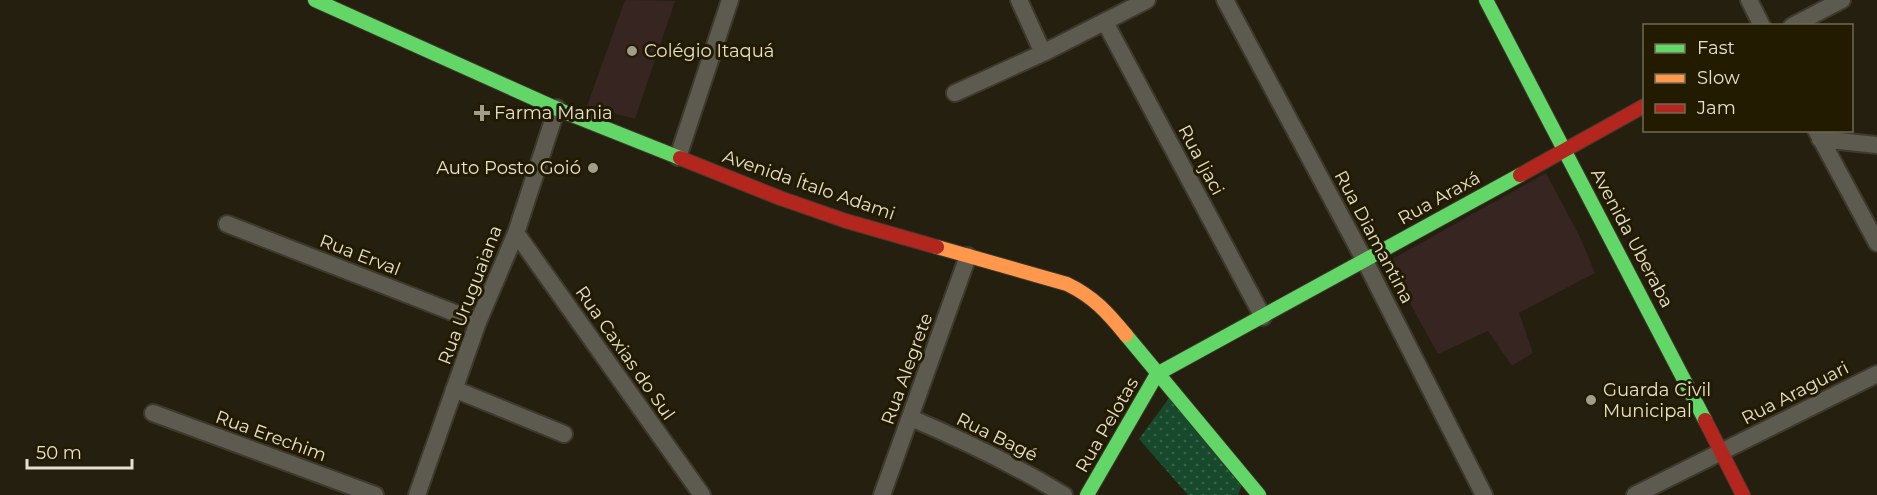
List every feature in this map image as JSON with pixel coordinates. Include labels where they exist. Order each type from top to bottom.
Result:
[{"type":"street","name":"Avenida Ítalo Adami","points":[[315,0],[557,108],[846,222],[1067,284],[1090,296],[1101,305],[1252,491]]},
{"type":"street","points":[[678,157],[730,0]]},
{"type":"street","points":[[1019,0],[1043,53]]},
{"type":"street","points":[[955,93],[1043,53],[1147,0]]},
{"type":"street","name":"Rua Diamantina","points":[[1225,0],[1365,261],[1484,495]]},
{"type":"street","name":"Avenida Uberaba","points":[[1486,0],[1669,347],[1743,495]]},
{"type":"street","points":[[1749,0],[1761,24]]},
{"type":"street","points":[[1796,24],[1842,0]]},
{"type":"street","name":"Rua Ijaci","points":[[1105,22],[1263,317]]},
{"type":"street","name":"Rua Araxá","points":[[1157,374],[1643,107]]},
{"type":"street","name":"Rua Uruguaiana","points":[[417,495],[478,322],[516,233],[557,108]]},
{"type":"street","points":[[1818,135],[1877,145]]},
{"type":"street","points":[[1818,135],[1877,243]]},
{"type":"street","name":"Rua Erval","points":[[227,224],[478,322]]},
{"type":"street","name":"Rua Caxias do Sul","points":[[516,233],[702,495]]},
{"type":"street","name":"Rua Alegrete","points":[[882,495],[968,256]]},
{"type":"street","name":"Rua Pelotas","points":[[1087,495],[1157,374]]},
{"type":"street","name":"Rua Araguari","points":[[1635,495],[1877,374]]},
{"type":"street","points":[[454,389],[564,434]]},
{"type":"street","name":"Rua Erechim","points":[[153,413],[375,495]]},
{"type":"street","name":"Rua Bagé","points":[[910,418],[976,446],[1022,469],[1064,495]]},
{"type":"shaded area","name":"Colégio Itaquá","points":[[625,0],[675,1],[635,119],[587,106]]},
{"type":"shaded area","points":[[1546,173],[1581,239],[1595,273],[1519,313],[1533,353],[1512,366],[1488,331],[1438,354],[1387,262]]},
{"type":"green space","points":[[1169,398],[1242,485],[1238,495],[1188,495],[1139,439]]},
{"type":"traffic: fast","points":[[315,0],[562,111],[680,158]]},
{"type":"traffic: fast","points":[[1486,0],[1705,420]]},
{"type":"traffic: fast","points":[[1157,374],[1520,175]]},
{"type":"traffic: fast","points":[[1126,335],[1259,495]]},
{"type":"traffic: fast","points":[[1087,495],[1157,374]]},
{"type":"traffic: slow","points":[[937,247],[1067,284],[1100,306],[1126,335]]},
{"type":"traffic: jam","points":[[1520,175],[1643,107]]},
{"type":"traffic: jam","points":[[680,158],[780,198],[846,221],[937,247]]},
{"type":"traffic: jam","points":[[1705,420],[1743,495]]},
{"type":"place","name":"Colégio Itaquá","points":[[632,51]]},
{"type":"place","name":"Farma Mania","points":[[482,113]]},
{"type":"place","name":"Auto Posto Goió","points":[[593,168]]},
{"type":"place","name":"Guarda Civil Municipal","points":[[1591,400]]}]
